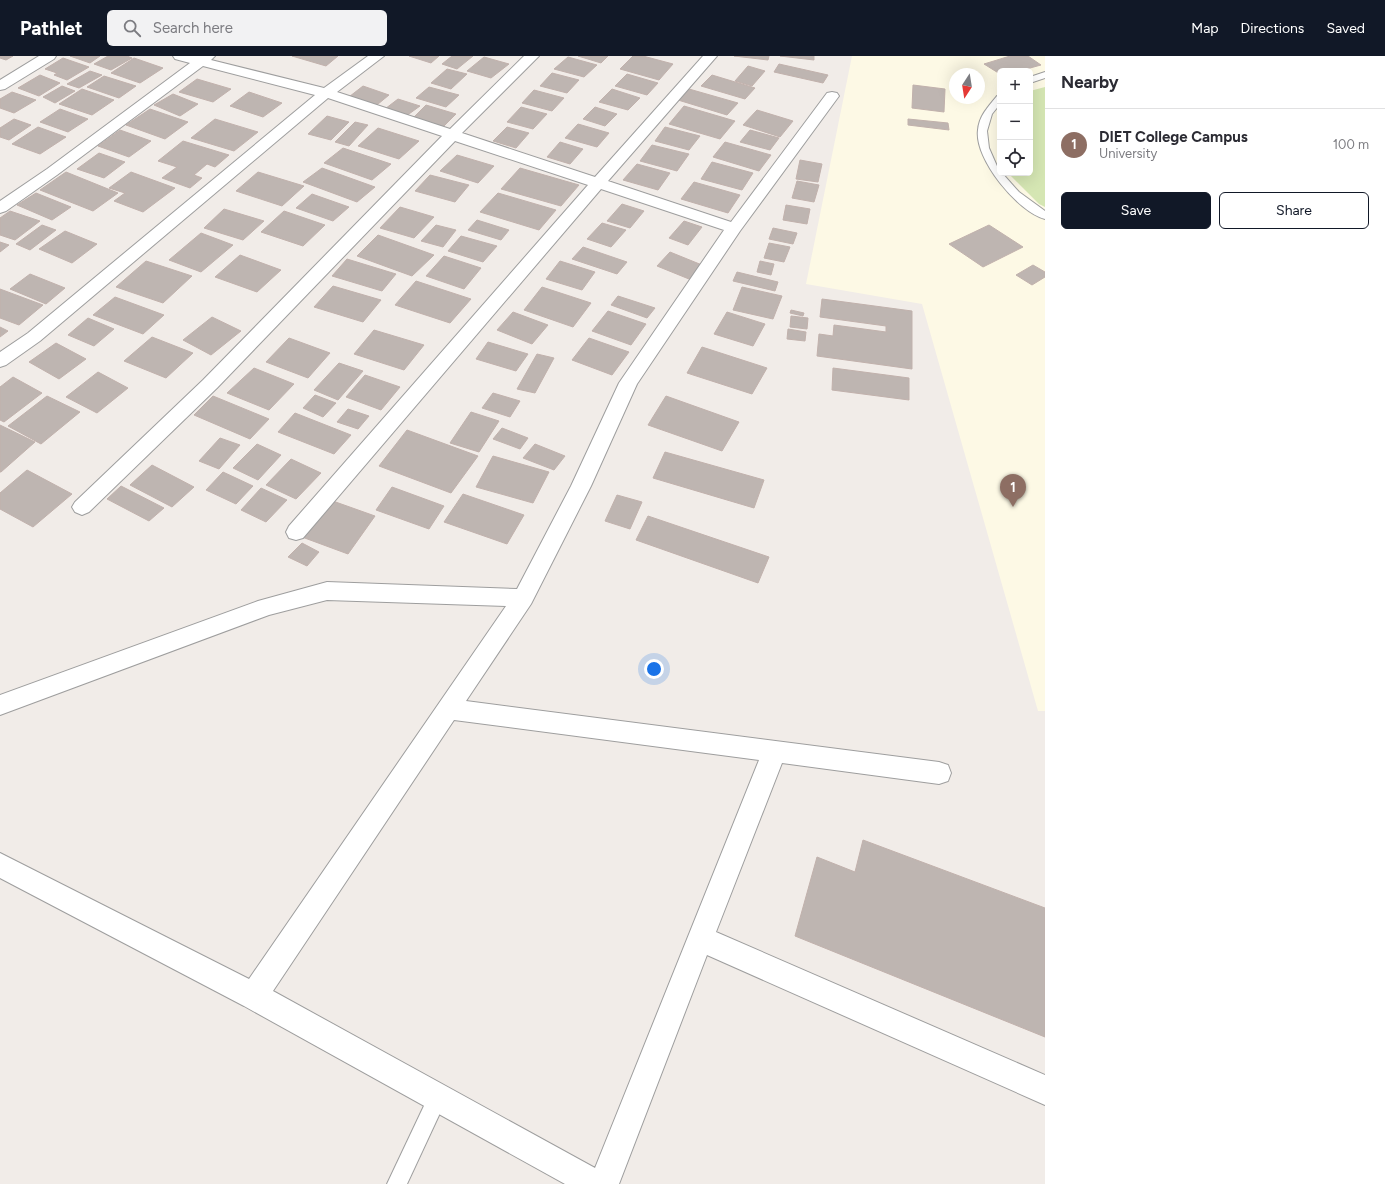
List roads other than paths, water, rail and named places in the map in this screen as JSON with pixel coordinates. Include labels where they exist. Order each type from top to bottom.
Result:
[{"type":"street","points":[[0,86],[50,56]]},
{"type":"street","points":[[180,56],[204,59],[326,93],[734,228]]},
{"type":"street","points":[[0,362],[40,332],[326,93],[377,56]]},
{"type":"street","points":[[82,506],[210,384],[452,134],[532,56]]},
{"type":"street","points":[[296,532],[710,56]]},
{"type":"street","points":[[0,208],[52,172],[204,59]]},
{"type":"street","points":[[254,996],[523,598],[581,486],[628,383],[734,228],[832,96]]},
{"type":"street","points":[[0,705],[266,607],[327,590],[523,598]]},
{"type":"street","points":[[447,710],[939,773]]},
{"type":"street","points":[[604,1184],[774,752]]},
{"type":"street","points":[[0,866],[254,996],[594,1184]]},
{"type":"street","points":[[701,938],[1045,1090]]},
{"type":"lane","points":[[1033,79],[1045,75]]},
{"type":"lane","points":[[997,101],[991,106],[982,128],[985,154],[1002,181],[1031,208],[1045,216]]},
{"type":"lane","points":[[397,1184],[438,1098]]},
{"type":"place","name":"DIET College Campus","points":[[1013,507]]}]
